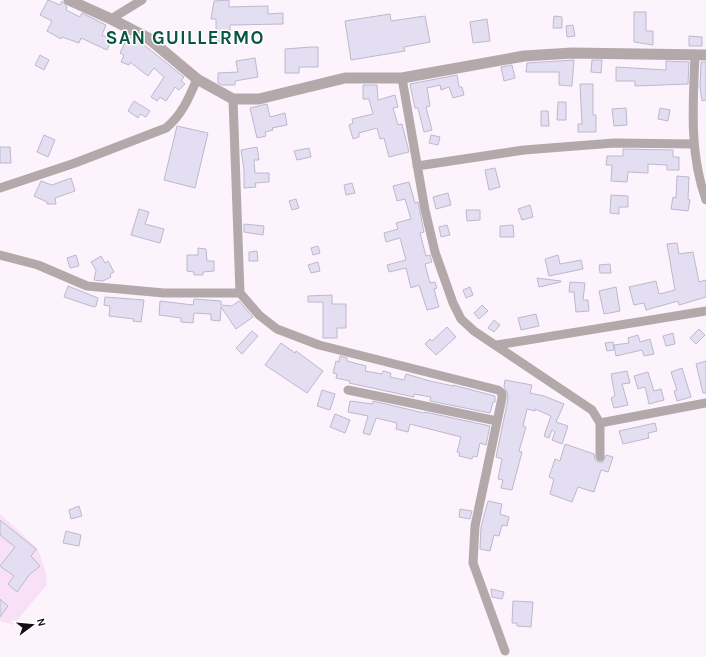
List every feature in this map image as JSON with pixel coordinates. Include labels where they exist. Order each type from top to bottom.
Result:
[{"type":"street","points":[[69,0],[148,38],[197,79],[233,99],[259,99],[345,78],[402,78],[524,56],[572,53],[701,55],[694,144],[700,182],[706,200]]},
{"type":"street","points":[[111,19],[142,0]]},
{"type":"street","points":[[402,78],[425,210],[435,252],[453,302],[461,319],[474,331],[592,410],[600,423],[600,457]]},
{"type":"street","points":[[0,188],[76,163],[166,128],[182,112],[197,79]]},
{"type":"street","points":[[233,99],[240,293],[259,315],[277,329],[319,345],[498,390],[502,393],[475,526],[473,563],[505,651]]},
{"type":"street","points":[[418,166],[524,150],[614,143],[694,144]]},
{"type":"street","points":[[0,255],[38,265],[87,286],[164,293],[240,293]]},
{"type":"street","points":[[497,345],[706,311]]},
{"type":"street","points":[[348,390],[497,421]]},
{"type":"street","points":[[600,423],[706,403]]},
{"type":"shaded area","points":[[0,514],[38,549],[46,573],[47,585],[13,625],[0,621]]},
{"type":"building","points":[[48,0],[60,5],[62,1],[67,7],[66,10],[80,17],[82,13],[106,25],[102,35],[112,39],[107,50],[81,38],[79,43],[62,37],[61,39],[47,31],[52,21],[40,15]]},
{"type":"building","points":[[229,0],[229,7],[268,6],[268,14],[283,13],[283,24],[230,25],[230,41],[216,41],[216,19],[211,19],[214,1]]},
{"type":"building","points":[[634,12],[646,12],[646,31],[653,31],[653,45],[634,42]]},
{"type":"building","points":[[390,14],[391,21],[425,16],[430,42],[404,47],[405,51],[351,60],[345,21]]},
{"type":"building","points":[[554,16],[562,17],[562,28],[553,28]]},
{"type":"building","points":[[487,19],[490,41],[473,43],[470,22]]},
{"type":"building","points":[[573,25],[575,36],[567,37],[566,26]]},
{"type":"building","points":[[128,36],[139,41],[184,77],[181,81],[185,84],[179,90],[175,87],[166,101],[160,97],[157,101],[151,97],[164,77],[154,68],[148,76],[130,62],[129,65],[121,62],[124,55],[120,53]]},
{"type":"building","points":[[689,36],[702,37],[702,46],[689,46]]},
{"type":"building","points":[[318,47],[318,67],[299,67],[299,73],[285,73],[285,49]]},
{"type":"building","points":[[40,55],[49,60],[44,70],[35,65]]},
{"type":"building","points":[[255,58],[258,77],[235,81],[235,85],[222,85],[218,83],[218,73],[238,72],[236,61]]},
{"type":"building","points":[[574,60],[572,86],[559,85],[559,72],[526,72],[527,63]]},
{"type":"building","points":[[592,60],[602,60],[601,73],[591,72]]},
{"type":"building","points":[[666,61],[689,62],[688,84],[635,86],[635,81],[616,81],[616,67],[666,70]]},
{"type":"building","points":[[701,62],[706,62],[706,100],[702,101],[700,87]]},
{"type":"building","points":[[512,65],[515,78],[504,81],[501,67]]},
{"type":"building","points":[[457,75],[459,87],[462,87],[464,95],[453,98],[449,87],[441,90],[440,85],[427,88],[430,106],[426,107],[432,130],[424,132],[418,108],[415,108],[410,84]]},
{"type":"building","points":[[580,84],[593,84],[593,115],[596,115],[596,132],[578,132],[578,124],[582,124]]},
{"type":"building","points":[[363,85],[377,85],[378,100],[395,95],[398,107],[393,108],[398,125],[402,124],[409,152],[389,157],[384,138],[380,139],[377,128],[359,133],[359,137],[353,139],[349,125],[353,123],[352,119],[373,114],[369,99],[363,99]]},
{"type":"building","points":[[134,101],[150,111],[146,117],[140,114],[138,118],[128,111]]},
{"type":"building","points":[[558,102],[566,102],[566,120],[557,120]]},
{"type":"building","points":[[267,104],[270,117],[285,113],[287,125],[272,128],[273,130],[265,132],[266,136],[257,138],[250,108]]},
{"type":"building","points":[[626,108],[627,125],[614,126],[612,109]]},
{"type":"building","points":[[660,108],[670,110],[668,121],[658,119]]},
{"type":"building","points":[[541,111],[548,111],[549,126],[541,126]]},
{"type":"building","points":[[177,126],[208,133],[195,188],[164,180]]},
{"type":"building","points":[[44,135],[55,140],[48,157],[37,152]]},
{"type":"building","points":[[431,135],[440,137],[438,145],[429,143]]},
{"type":"building","points":[[0,147],[10,147],[11,163],[0,163]]},
{"type":"building","points":[[257,147],[259,160],[254,160],[255,173],[269,173],[269,182],[255,183],[256,187],[244,188],[244,169],[241,150]]},
{"type":"building","points":[[309,148],[311,157],[297,160],[294,151]]},
{"type":"building","points":[[623,149],[673,150],[673,157],[679,157],[679,170],[667,170],[667,165],[648,164],[648,173],[628,172],[627,182],[611,181],[612,165],[606,165],[607,156],[623,156]]},
{"type":"building","points":[[495,168],[500,187],[489,190],[485,170]]},
{"type":"building","points":[[677,176],[689,177],[688,199],[690,200],[688,211],[671,209],[673,197],[676,198]]},
{"type":"building","points":[[71,178],[75,191],[55,198],[56,204],[47,204],[47,202],[34,196],[41,181],[52,185]]},
{"type":"building","points":[[409,182],[415,203],[418,202],[424,232],[420,233],[426,256],[430,255],[432,262],[425,264],[430,283],[435,282],[437,288],[434,289],[439,307],[427,310],[419,285],[411,288],[406,268],[389,272],[387,265],[406,260],[400,238],[386,242],[384,233],[398,229],[396,223],[411,219],[405,199],[397,201],[393,186]]},
{"type":"building","points":[[352,183],[355,193],[346,195],[344,185]]},
{"type":"building","points":[[448,193],[451,205],[436,209],[433,197]]},
{"type":"building","points":[[611,195],[628,196],[628,207],[619,207],[619,214],[610,213]]},
{"type":"building","points":[[296,199],[299,208],[292,210],[289,201]]},
{"type":"building","points":[[530,205],[533,217],[522,220],[518,209]]},
{"type":"building","points":[[139,209],[149,212],[145,224],[164,229],[160,243],[131,235]]},
{"type":"building","points":[[466,210],[480,210],[480,220],[467,221]]},
{"type":"building","points":[[244,224],[264,226],[263,235],[244,232]]},
{"type":"building","points":[[447,225],[450,235],[441,237],[439,227]]},
{"type":"building","points":[[513,225],[514,237],[500,237],[500,226]]},
{"type":"building","points":[[677,243],[679,254],[693,252],[699,282],[706,280],[706,297],[679,305],[678,301],[646,310],[644,303],[634,305],[629,287],[656,281],[659,294],[675,290],[667,244]]},
{"type":"building","points":[[318,246],[320,253],[313,255],[311,248]]},
{"type":"building","points":[[198,248],[206,249],[207,261],[214,261],[214,271],[203,272],[203,275],[194,275],[194,272],[187,271],[187,255],[198,255]]},
{"type":"building","points":[[257,251],[258,261],[249,261],[249,252]]},
{"type":"building","points":[[76,255],[79,266],[70,268],[67,258]]},
{"type":"building","points":[[558,255],[560,264],[581,260],[583,269],[549,276],[545,259]]},
{"type":"building","points":[[101,256],[105,263],[108,261],[114,272],[110,274],[111,277],[103,281],[94,280],[96,270],[91,262]]},
{"type":"building","points":[[318,262],[320,271],[311,273],[308,265]]},
{"type":"building","points":[[610,264],[611,273],[600,273],[599,265]]},
{"type":"building","points":[[537,278],[561,281],[561,282],[539,287]]},
{"type":"building","points":[[570,282],[585,283],[583,300],[588,300],[589,311],[576,312],[574,292],[569,292]]},
{"type":"building","points":[[68,286],[98,298],[96,306],[94,307],[64,297]]},
{"type":"building","points":[[470,287],[473,295],[466,298],[463,290]]},
{"type":"building","points":[[616,287],[620,311],[604,314],[599,291]]},
{"type":"building","points":[[332,295],[332,304],[346,304],[346,328],[337,328],[337,338],[323,338],[323,302],[308,302],[308,296]]},
{"type":"building","points":[[105,297],[144,300],[141,322],[133,321],[134,319],[109,316],[110,306],[104,305]]},
{"type":"building","points":[[194,299],[221,301],[221,305],[232,306],[239,301],[253,317],[236,329],[221,307],[220,321],[211,320],[211,314],[194,313],[193,323],[181,322],[181,318],[159,315],[160,301],[193,305]]},
{"type":"building","points":[[482,305],[488,311],[479,319],[474,313]]},
{"type":"building","points":[[536,314],[539,326],[521,330],[518,318]]},
{"type":"building","points":[[494,320],[500,325],[494,332],[488,328]]},
{"type":"building","points":[[447,327],[456,337],[436,355],[425,344],[430,339],[432,341]]},
{"type":"building","points":[[699,329],[705,335],[696,344],[690,338]]},
{"type":"building","points":[[252,331],[258,336],[242,354],[236,348]]},
{"type":"building","points":[[673,333],[675,344],[666,346],[663,336]]},
{"type":"building","points":[[638,335],[640,342],[650,339],[654,354],[644,356],[642,350],[616,356],[614,345],[629,343],[628,338]]},
{"type":"building","points":[[613,342],[614,350],[607,351],[605,343]]},
{"type":"building","points":[[281,343],[295,353],[296,351],[323,371],[307,393],[265,365]]},
{"type":"building","points":[[340,356],[347,358],[347,361],[366,366],[365,371],[382,374],[383,371],[391,373],[390,377],[404,380],[406,374],[430,381],[453,385],[495,396],[495,402],[493,402],[490,413],[430,401],[431,397],[414,394],[414,397],[349,383],[350,381],[336,378],[337,374],[333,373],[336,361],[339,362]]},
{"type":"building","points":[[706,361],[706,393],[703,393],[696,364]]},
{"type":"building","points":[[682,368],[691,397],[677,401],[674,391],[677,390],[671,372]]},
{"type":"building","points":[[627,371],[630,383],[622,384],[628,405],[614,408],[611,398],[615,396],[611,374]]},
{"type":"building","points":[[648,372],[654,391],[661,389],[664,400],[649,404],[645,387],[638,389],[634,376]]},
{"type":"building","points":[[505,380],[532,385],[530,393],[544,396],[564,404],[556,422],[568,426],[562,444],[552,440],[555,432],[552,430],[549,438],[544,436],[551,416],[535,409],[535,411],[527,409],[523,426],[526,427],[519,451],[522,452],[512,490],[501,488],[503,480],[498,479],[502,459],[496,457],[508,399],[507,391],[504,387]]},
{"type":"building","points":[[322,390],[335,394],[330,410],[317,406]]},
{"type":"building","points":[[350,401],[373,404],[373,401],[490,426],[486,445],[480,443],[477,457],[473,456],[472,459],[459,456],[460,453],[457,452],[461,437],[410,424],[408,432],[396,429],[397,423],[376,418],[370,435],[363,433],[368,416],[348,412]]},
{"type":"building","points":[[335,414],[350,420],[345,433],[330,427]]},
{"type":"building","points":[[655,423],[657,431],[648,433],[649,438],[623,444],[619,431]]},
{"type":"building","points":[[565,444],[594,454],[597,462],[603,462],[606,455],[613,457],[608,472],[601,470],[594,492],[578,487],[572,502],[550,494],[554,479],[549,477],[555,459],[560,461]]},
{"type":"building","points":[[488,501],[502,504],[500,514],[509,517],[507,526],[502,525],[499,536],[494,535],[490,551],[480,549],[481,527]]},
{"type":"building","points":[[79,506],[82,516],[71,519],[69,510]]},
{"type":"building","points":[[460,509],[472,511],[470,519],[459,517]]},
{"type":"building","points":[[0,520],[36,549],[31,556],[40,566],[29,575],[17,592],[8,584],[14,576],[0,566],[15,547],[0,535]]},
{"type":"building","points":[[66,531],[81,535],[79,546],[63,543]]},
{"type":"building","points":[[491,589],[504,592],[502,599],[492,597]]},
{"type":"building","points":[[0,599],[8,606],[0,617]]},
{"type":"building","points":[[513,601],[533,602],[531,627],[517,626],[517,623],[512,623]]},
{"type":"district","name":"SAN GUILLERMO","points":[[185,37]]}]
